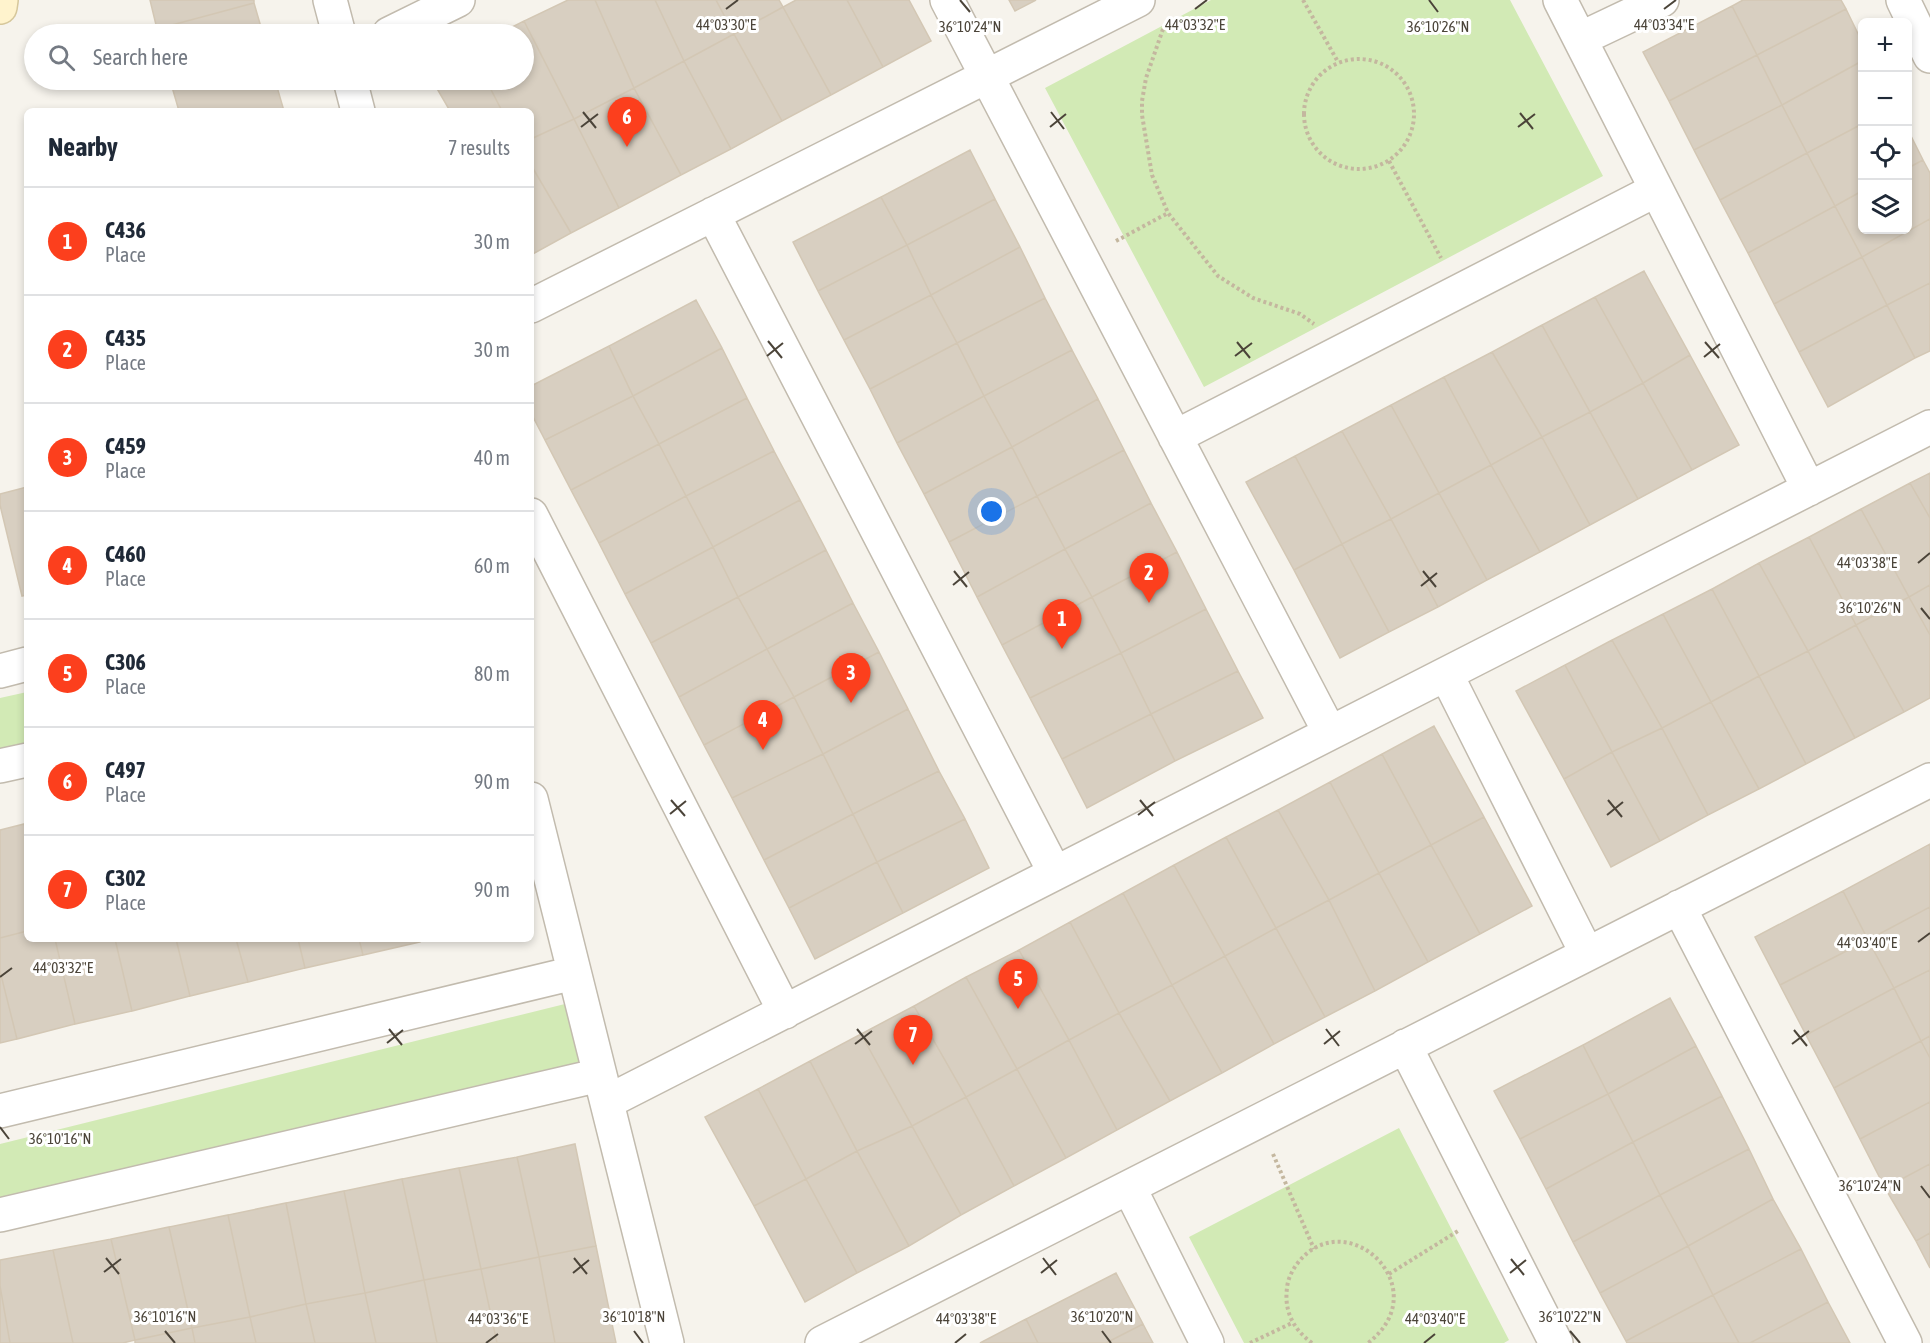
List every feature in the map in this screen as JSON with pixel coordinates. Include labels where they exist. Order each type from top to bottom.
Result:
[{"type":"main road","points":[[0,7],[1,0]]},
{"type":"street","points":[[330,0],[336,24]]},
{"type":"street","points":[[409,24],[458,0]]},
{"type":"street","points":[[947,0],[1330,733]]},
{"type":"street","points":[[534,304],[1138,0]]},
{"type":"street","points":[[1560,0],[1809,489]]},
{"type":"street","points":[[1580,39],[1662,0]]},
{"type":"street","points":[[1903,0],[1930,56]]},
{"type":"street","points":[[353,90],[357,108]]},
{"type":"street","points":[[1175,437],[1656,190]]},
{"type":"street","points":[[713,214],[1055,873]]},
{"type":"street","points":[[0,1215],[603,1089],[785,1012],[1930,427]]},
{"type":"street","points":[[534,521],[785,1012]]},
{"type":"street","points":[[0,670],[24,665]]},
{"type":"street","points":[[1446,674],[1587,954]]},
{"type":"street","points":[[0,766],[24,761]]},
{"type":"street","points":[[842,1338],[1259,1120],[1930,780]]},
{"type":"street","points":[[534,811],[667,1343]]},
{"type":"street","points":[[1679,907],[1905,1343]]},
{"type":"street","points":[[0,1111],[574,973]]},
{"type":"street","points":[[1405,1046],[1556,1343]]},
{"type":"street","points":[[1129,1187],[1207,1343]]},
{"type":"path","points":[[1303,0],[1338,62]]},
{"type":"path","points":[[1165,22],[1146,78],[1142,101],[1143,122],[1152,175],[1168,213],[1218,276],[1252,298],[1300,314],[1350,347]]},
{"type":"path","points":[[1357,58],[1375,61],[1392,69],[1405,83],[1412,99],[1413,126],[1402,149],[1389,161],[1372,168],[1355,170],[1338,165],[1322,156],[1310,141],[1304,123],[1304,104],[1310,86],[1322,71],[1338,62],[1357,58]]},
{"type":"path","points":[[1389,161],[1459,291]]},
{"type":"path","points":[[1083,260],[1168,213]]},
{"type":"path","points":[[1259,1120],[1314,1250]]},
{"type":"path","points":[[1389,1274],[1490,1212]]},
{"type":"path","points":[[1311,1343],[1292,1323],[1286,1302],[1287,1284],[1294,1267],[1306,1253],[1323,1245],[1341,1242],[1359,1246],[1375,1256],[1389,1274],[1393,1286],[1394,1304],[1389,1321],[1379,1335],[1368,1343]]},
{"type":"path","points":[[1250,1343],[1292,1323]]},
{"type":"green space","points":[[1211,0],[1510,0],[1603,176],[1204,387],[1045,88]]},
{"type":"green space","points":[[24,693],[24,761],[0,767],[0,698]]},
{"type":"green space","points":[[573,1002],[587,1061],[0,1204],[0,1144]]},
{"type":"green space","points":[[1399,1128],[1509,1340],[1504,1343],[1244,1343],[1189,1237]]},
{"type":"building","points":[[150,0],[254,0],[254,3],[176,24],[156,24]]},
{"type":"building","points":[[568,0],[595,0],[634,88],[574,119],[534,41],[534,24],[526,24],[524,21]]},
{"type":"building","points":[[595,0],[655,0],[684,61],[634,88]]},
{"type":"building","points":[[655,0],[716,0],[734,34],[684,61]]},
{"type":"building","points":[[716,0],[779,0],[783,7],[734,34]]},
{"type":"building","points":[[796,0],[847,0],[883,67],[831,95],[783,7]]},
{"type":"building","points":[[847,0],[909,0],[931,41],[883,67]]},
{"type":"building","points":[[1009,0],[1036,0],[1015,11]]},
{"type":"building","points":[[1743,0],[1841,0],[1846,9],[1757,55],[1732,6]]},
{"type":"building","points":[[254,3],[260,24],[176,24]]},
{"type":"building","points":[[1732,6],[1757,55],[1669,101],[1643,52]]},
{"type":"building","points":[[783,7],[831,95],[782,121],[734,34]]},
{"type":"building","points":[[1846,9],[1858,34],[1858,63],[1782,105],[1757,55]]},
{"type":"building","points":[[734,34],[782,121],[731,149],[684,61]]},
{"type":"building","points":[[534,41],[574,119],[534,138],[534,108],[500,108],[491,90],[534,90]]},
{"type":"building","points":[[1757,55],[1782,105],[1694,150],[1669,101]]},
{"type":"building","points":[[684,61],[731,149],[681,175],[634,88]]},
{"type":"building","points":[[1858,63],[1858,126],[1807,153],[1782,105]]},
{"type":"building","points":[[634,88],[681,175],[619,208],[574,119]]},
{"type":"building","points":[[173,90],[278,90],[283,108],[178,108]]},
{"type":"building","points":[[438,90],[491,90],[500,108],[448,108]]},
{"type":"building","points":[[1782,105],[1807,153],[1720,200],[1694,150]]},
{"type":"building","points":[[574,119],[619,208],[571,233],[534,170],[534,138]]},
{"type":"building","points":[[1858,126],[1858,193],[1835,206],[1807,153]]},
{"type":"building","points":[[1912,138],[1923,160],[1912,166]]},
{"type":"building","points":[[970,150],[995,199],[907,245],[881,197]]},
{"type":"building","points":[[1807,153],[1835,206],[1748,253],[1720,200]]},
{"type":"building","points":[[1923,160],[1930,173],[1930,219],[1912,229],[1912,180],[1912,166]]},
{"type":"building","points":[[534,170],[571,233],[534,253]]},
{"type":"building","points":[[1858,193],[1858,234],[1903,234],[1862,257],[1835,206]]},
{"type":"building","points":[[881,197],[907,245],[818,291],[793,242]]},
{"type":"building","points":[[995,199],[1020,247],[931,295],[907,245]]},
{"type":"building","points":[[1835,206],[1862,257],[1774,304],[1748,253]]},
{"type":"building","points":[[1930,219],[1930,283],[1887,305],[1862,257],[1903,234],[1912,234],[1912,229]]},
{"type":"building","points":[[907,245],[931,295],[844,340],[818,291]]},
{"type":"building","points":[[1020,247],[1045,298],[957,343],[931,295]]},
{"type":"building","points":[[1862,257],[1887,305],[1799,352],[1774,304]]},
{"type":"building","points":[[1644,271],[1690,355],[1643,383],[1595,297]]},
{"type":"building","points":[[1930,283],[1930,351],[1915,358],[1887,305]]},
{"type":"building","points":[[931,295],[957,343],[870,389],[844,340]]},
{"type":"building","points":[[1595,297],[1643,383],[1590,412],[1542,325]]},
{"type":"building","points":[[1045,298],[1072,350],[984,396],[957,343]]},
{"type":"building","points":[[696,300],[722,348],[633,396],[609,346]]},
{"type":"building","points":[[1887,305],[1915,358],[1828,407],[1799,352]]},
{"type":"building","points":[[1542,325],[1590,412],[1542,437],[1492,352]]},
{"type":"building","points":[[957,343],[984,396],[897,443],[870,389]]},
{"type":"building","points":[[609,346],[633,396],[545,440],[534,419],[534,384]]},
{"type":"building","points":[[722,348],[747,398],[659,444],[633,396]]},
{"type":"building","points":[[1072,350],[1098,399],[1012,447],[984,396]]},
{"type":"building","points":[[1492,352],[1542,437],[1491,465],[1444,377]]},
{"type":"building","points":[[1690,355],[1739,445],[1692,470],[1643,383]]},
{"type":"building","points":[[1444,377],[1491,465],[1439,493],[1391,405]]},
{"type":"building","points":[[1643,383],[1692,470],[1638,499],[1590,412]]},
{"type":"building","points":[[633,396],[659,444],[571,490],[545,440]]},
{"type":"building","points":[[984,396],[1012,447],[924,494],[897,443]]},
{"type":"building","points":[[747,398],[774,451],[686,496],[659,444]]},
{"type":"building","points":[[1098,399],[1124,450],[1037,496],[1012,447]]},
{"type":"building","points":[[1391,405],[1439,493],[1391,519],[1342,431]]},
{"type":"building","points":[[1590,412],[1638,499],[1590,525],[1542,437]]},
{"type":"building","points":[[1342,431],[1391,519],[1342,544],[1295,456]]},
{"type":"building","points":[[1542,437],[1590,525],[1540,552],[1491,465]]},
{"type":"building","points":[[659,444],[686,496],[599,543],[571,490]]},
{"type":"building","points":[[1012,447],[1037,496],[949,542],[924,494]]},
{"type":"building","points":[[1124,450],[1151,503],[1065,549],[1037,496]]},
{"type":"building","points":[[774,451],[800,500],[713,547],[686,496]]},
{"type":"building","points":[[1295,456],[1342,544],[1294,570],[1246,482]]},
{"type":"building","points":[[1491,465],[1540,552],[1487,580],[1439,493]]},
{"type":"building","points":[[1930,473],[1930,518],[1910,483]]},
{"type":"building","points":[[1910,483],[1930,518],[1930,585],[1909,597],[1861,509]]},
{"type":"building","points":[[24,488],[24,596],[22,596],[0,505],[0,494]]},
{"type":"building","points":[[1439,493],[1487,580],[1438,607],[1391,519]]},
{"type":"building","points":[[686,496],[713,547],[625,594],[599,543]]},
{"type":"building","points":[[1037,496],[1065,549],[977,597],[949,542]]},
{"type":"building","points":[[800,500],[826,550],[738,597],[713,547]]},
{"type":"building","points":[[1151,503],[1177,552],[1092,597],[1065,549]]},
{"type":"building","points":[[1861,509],[1909,597],[1856,625],[1809,537]]},
{"type":"building","points":[[1391,519],[1438,607],[1389,632],[1342,544]]},
{"type":"building","points":[[1809,537],[1856,625],[1808,651],[1759,563]]},
{"type":"building","points":[[1342,544],[1389,632],[1340,658],[1294,570]]},
{"type":"building","points":[[713,547],[738,597],[651,643],[625,594]]},
{"type":"building","points":[[1065,549],[1092,597],[1002,645],[977,597]]},
{"type":"building","points":[[826,550],[853,603],[767,649],[738,597]]},
{"type":"building","points":[[1177,552],[1206,609],[1121,653],[1092,597]]},
{"type":"building","points":[[1759,563],[1808,651],[1759,676],[1712,589]]},
{"type":"building","points":[[1930,585],[1930,635],[1909,597]]},
{"type":"building","points":[[1712,589],[1759,676],[1711,702],[1663,614]]},
{"type":"building","points":[[738,597],[767,649],[679,697],[651,643]]},
{"type":"building","points":[[1092,597],[1121,653],[1030,698],[1002,645]]},
{"type":"building","points":[[1909,597],[1930,635],[1930,698],[1904,712],[1856,625]]},
{"type":"building","points":[[853,603],[879,652],[794,697],[767,649]]},
{"type":"building","points":[[1206,609],[1238,671],[1151,714],[1121,653]]},
{"type":"building","points":[[1663,614],[1711,702],[1662,728],[1612,640]]},
{"type":"building","points":[[1856,625],[1904,712],[1855,738],[1808,651]]},
{"type":"building","points":[[1612,640],[1662,728],[1612,752],[1565,665]]},
{"type":"building","points":[[767,649],[794,697],[704,745],[679,697]]},
{"type":"building","points":[[1808,651],[1855,738],[1806,764],[1759,676]]},
{"type":"building","points":[[879,652],[908,709],[823,754],[794,697]]},
{"type":"building","points":[[1121,653],[1151,714],[1062,759],[1030,698]]},
{"type":"building","points":[[1565,665],[1612,752],[1564,779],[1516,691]]},
{"type":"building","points":[[1238,671],[1263,718],[1175,761],[1151,714]]},
{"type":"building","points":[[1759,676],[1806,764],[1759,789],[1711,702]]},
{"type":"building","points":[[794,697],[823,754],[732,798],[704,745]]},
{"type":"building","points":[[1711,702],[1759,789],[1708,815],[1662,728]]},
{"type":"building","points":[[908,709],[939,771],[853,814],[823,754]]},
{"type":"building","points":[[1151,714],[1175,761],[1087,808],[1062,759]]},
{"type":"building","points":[[1434,726],[1484,817],[1431,845],[1382,754]]},
{"type":"building","points":[[1662,728],[1708,815],[1660,841],[1612,752]]},
{"type":"building","points":[[1612,752],[1660,841],[1611,867],[1564,779]]},
{"type":"building","points":[[823,754],[853,814],[764,860],[732,798]]},
{"type":"building","points":[[1382,754],[1431,845],[1379,873],[1330,782]]},
{"type":"building","points":[[939,771],[965,819],[877,862],[853,814]]},
{"type":"building","points":[[1330,782],[1379,873],[1329,900],[1278,810]]},
{"type":"building","points":[[1278,810],[1329,900],[1276,928],[1226,837]]},
{"type":"building","points":[[853,814],[877,862],[789,908],[764,860]]},
{"type":"building","points":[[1484,817],[1532,906],[1480,934],[1431,845]]},
{"type":"building","points":[[965,819],[989,868],[903,913],[877,862]]},
{"type":"building","points":[[24,824],[24,932],[0,938],[0,830]]},
{"type":"building","points":[[1226,837],[1276,928],[1225,956],[1174,865]]},
{"type":"building","points":[[1930,844],[1930,907],[1868,940],[1843,891]]},
{"type":"building","points":[[1431,845],[1480,934],[1428,962],[1379,873]]},
{"type":"building","points":[[877,862],[903,913],[815,959],[789,908]]},
{"type":"building","points":[[1174,865],[1225,956],[1172,985],[1123,893]]},
{"type":"building","points":[[1379,873],[1428,962],[1375,991],[1329,900]]},
{"type":"building","points":[[1843,891],[1868,940],[1780,985],[1755,937]]},
{"type":"building","points":[[1123,893],[1172,985],[1119,1013],[1070,922]]},
{"type":"building","points":[[1329,900],[1375,991],[1325,1017],[1276,928]]},
{"type":"building","points":[[1930,907],[1930,970],[1894,988],[1868,940]]},
{"type":"building","points":[[1070,922],[1119,1013],[1069,1040],[1019,950]]},
{"type":"building","points":[[1276,928],[1325,1017],[1274,1044],[1225,956]]},
{"type":"building","points":[[24,932],[24,942],[56,942],[75,1024],[17,1039],[0,971],[0,938]]},
{"type":"building","points":[[1868,940],[1894,988],[1806,1035],[1780,985]]},
{"type":"building","points":[[56,942],[116,942],[132,1011],[75,1024]]},
{"type":"building","points":[[116,942],[177,942],[190,996],[132,1011]]},
{"type":"building","points":[[177,942],[237,942],[248,982],[190,996]]},
{"type":"building","points":[[237,942],[299,942],[305,968],[248,982]]},
{"type":"building","points":[[299,942],[360,942],[363,955],[305,968]]},
{"type":"building","points":[[360,942],[420,942],[363,955]]},
{"type":"building","points":[[1019,950],[1069,1040],[1017,1069],[966,977]]},
{"type":"building","points":[[1225,956],[1274,1044],[1222,1073],[1172,985]]},
{"type":"building","points":[[1930,970],[1930,1036],[1921,1041],[1894,988]]},
{"type":"building","points":[[0,971],[17,1039],[0,1043]]},
{"type":"building","points":[[966,977],[1017,1069],[966,1097],[914,1006]]},
{"type":"building","points":[[1172,985],[1222,1073],[1170,1101],[1119,1013]]},
{"type":"building","points":[[1894,988],[1921,1041],[1834,1088],[1806,1035]]},
{"type":"building","points":[[1670,998],[1696,1046],[1608,1094],[1583,1045]]},
{"type":"building","points":[[914,1006],[966,1097],[912,1126],[861,1034]]},
{"type":"building","points":[[1119,1013],[1170,1101],[1117,1130],[1069,1040]]},
{"type":"building","points":[[861,1034],[912,1126],[857,1151],[810,1061]]},
{"type":"building","points":[[1930,1036],[1930,1058],[1921,1041]]},
{"type":"building","points":[[1069,1040],[1117,1130],[1066,1158],[1017,1069]]},
{"type":"building","points":[[1921,1041],[1930,1058],[1930,1102],[1860,1139],[1834,1088]]},
{"type":"building","points":[[1583,1045],[1608,1094],[1520,1139],[1494,1091]]},
{"type":"building","points":[[1696,1046],[1722,1096],[1633,1142],[1608,1094]]},
{"type":"building","points":[[810,1061],[857,1151],[806,1179],[758,1089]]},
{"type":"building","points":[[1017,1069],[1066,1158],[1014,1186],[966,1097]]},
{"type":"building","points":[[758,1089],[806,1179],[754,1206],[705,1117]]},
{"type":"building","points":[[1608,1094],[1633,1142],[1546,1189],[1520,1139]]},
{"type":"building","points":[[1722,1096],[1749,1149],[1660,1195],[1633,1142]]},
{"type":"building","points":[[966,1097],[1014,1186],[961,1215],[912,1126]]},
{"type":"building","points":[[1930,1102],[1930,1164],[1885,1188],[1860,1139]]},
{"type":"building","points":[[912,1126],[961,1215],[909,1246],[857,1151]]},
{"type":"building","points":[[1633,1142],[1660,1195],[1573,1242],[1546,1189]]},
{"type":"building","points":[[575,1144],[596,1246],[539,1257],[517,1157]]},
{"type":"building","points":[[1749,1149],[1773,1199],[1688,1246],[1660,1195]]},
{"type":"building","points":[[857,1151],[909,1246],[857,1273],[806,1179]]},
{"type":"building","points":[[517,1157],[539,1257],[481,1269],[459,1168]]},
{"type":"building","points":[[1930,1164],[1930,1233],[1916,1241],[1885,1188]]},
{"type":"building","points":[[459,1168],[481,1269],[424,1280],[402,1179]]},
{"type":"building","points":[[402,1179],[424,1280],[365,1293],[344,1191]]},
{"type":"building","points":[[806,1179],[857,1273],[805,1302],[754,1206]]},
{"type":"building","points":[[344,1191],[365,1293],[306,1304],[286,1203]]},
{"type":"building","points":[[1660,1195],[1688,1246],[1600,1293],[1573,1242]]},
{"type":"building","points":[[1773,1199],[1801,1249],[1713,1295],[1688,1246]]},
{"type":"building","points":[[286,1203],[306,1304],[250,1317],[228,1215]]},
{"type":"building","points":[[228,1215],[250,1317],[192,1328],[169,1227]]},
{"type":"building","points":[[169,1227],[192,1328],[135,1340],[111,1239]]},
{"type":"building","points":[[1930,1233],[1930,1268],[1916,1241]]},
{"type":"building","points":[[111,1239],[135,1340],[123,1343],[73,1343],[53,1250]]},
{"type":"building","points":[[596,1246],[616,1343],[555,1343],[539,1257]]},
{"type":"building","points":[[1688,1246],[1713,1295],[1626,1341],[1600,1293]]},
{"type":"building","points":[[1801,1249],[1828,1302],[1750,1343],[1739,1343],[1713,1295]]},
{"type":"building","points":[[53,1250],[73,1343],[10,1343],[0,1286],[0,1260]]},
{"type":"building","points":[[539,1257],[555,1343],[497,1343],[481,1269]]},
{"type":"building","points":[[481,1269],[497,1343],[437,1343],[424,1280]]},
{"type":"building","points":[[1116,1273],[1143,1324],[1106,1343],[1038,1343],[1026,1319]]},
{"type":"building","points":[[424,1280],[437,1343],[376,1343],[365,1293]]},
{"type":"building","points":[[0,1286],[10,1343],[0,1343]]},
{"type":"building","points":[[365,1293],[376,1343],[315,1343],[306,1304]]},
{"type":"building","points":[[1713,1295],[1739,1343],[1627,1343],[1626,1341]]},
{"type":"building","points":[[1828,1302],[1850,1343],[1750,1343]]},
{"type":"building","points":[[306,1304],[315,1343],[256,1343],[250,1317]]},
{"type":"building","points":[[250,1317],[256,1343],[195,1343],[192,1328]]},
{"type":"building","points":[[1026,1319],[1038,1343],[980,1343]]},
{"type":"building","points":[[1143,1324],[1153,1343],[1106,1343]]},
{"type":"building","points":[[192,1328],[195,1343],[135,1343],[135,1340]]},
{"type":"place","name":"C497","points":[[627,147]]},
{"type":"place","name":"C435","points":[[1149,603]]},
{"type":"place","name":"C436","points":[[1062,649]]},
{"type":"place","name":"C459","points":[[851,703]]},
{"type":"place","name":"C460","points":[[763,750]]},
{"type":"place","name":"C306","points":[[1018,1009]]},
{"type":"place","name":"C302","points":[[913,1065]]}]
